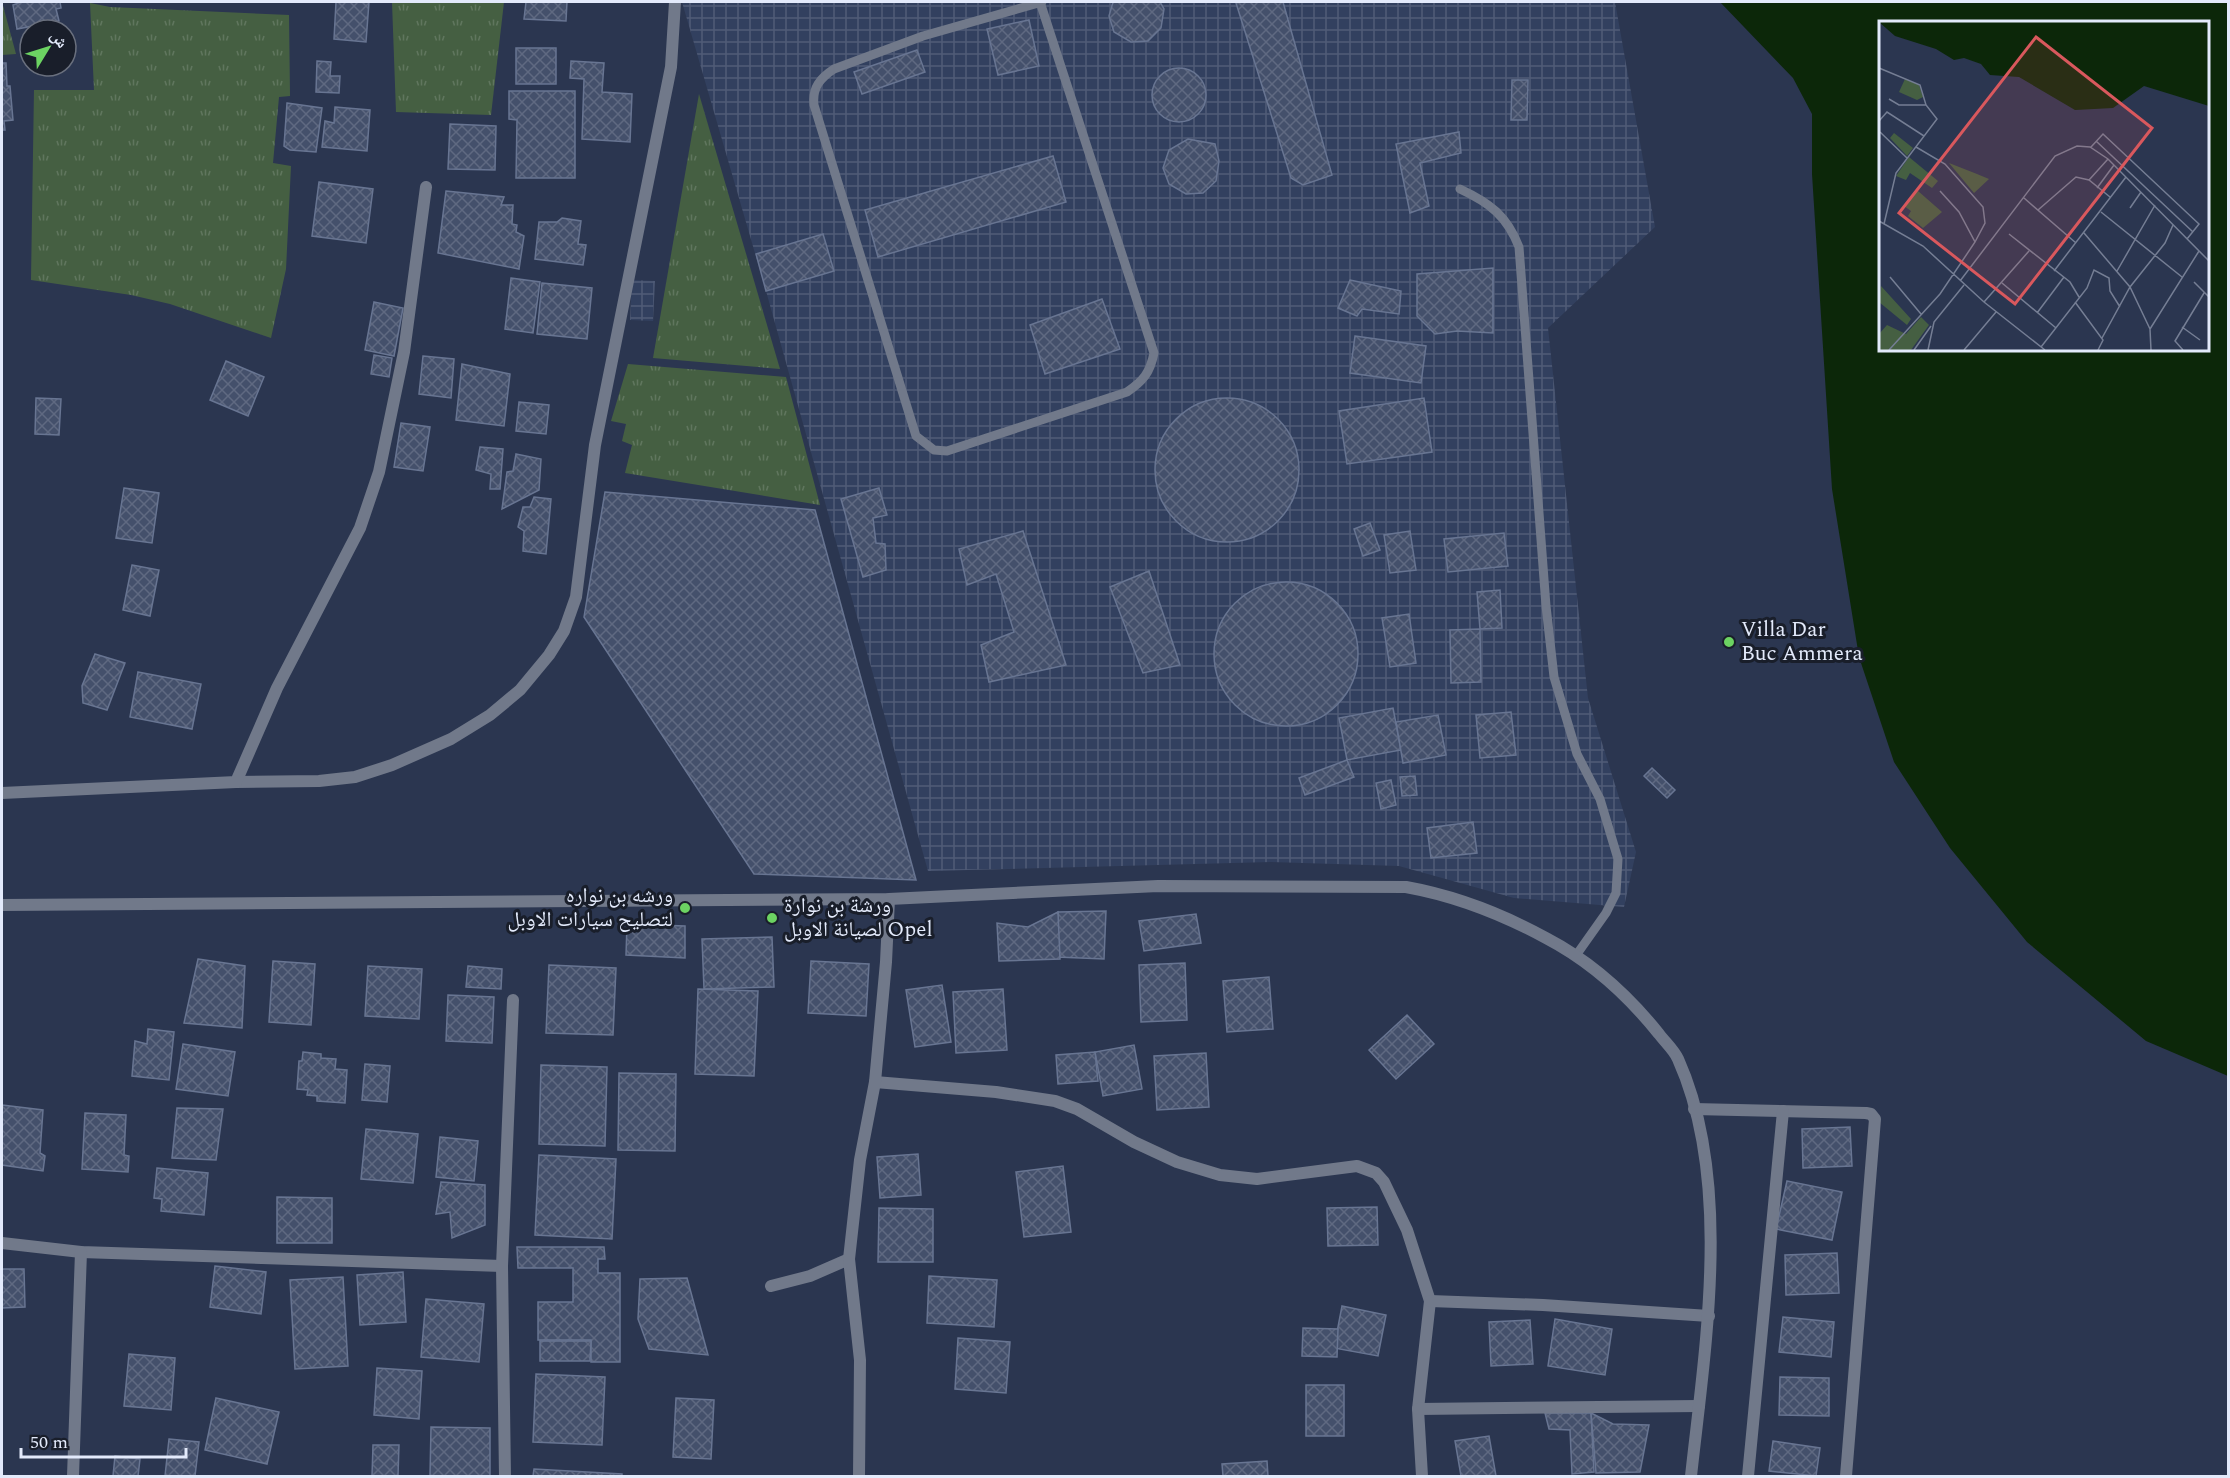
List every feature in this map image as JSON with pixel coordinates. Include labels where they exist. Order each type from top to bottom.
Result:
[{"type":"street","points":[[2,793],[236,782],[319,781],[355,777],[392,765],[451,739],[490,715],[520,690],[549,655],[564,632],[576,597],[595,445],[671,67],[675,2]]},
{"type":"street","points":[[236,782],[277,688],[360,528],[379,472],[404,352],[426,187]]},
{"type":"street","points":[[2,905],[889,899],[1158,886],[1406,887],[1440,893],[1522,925],[1577,954],[1625,994],[1678,1058],[1694,1109],[1711,1208],[1709,1316],[1691,1476]]},
{"type":"street","points":[[859,1476],[860,1360],[849,1259],[860,1160],[875,1082],[886,963],[889,899]]},
{"type":"street","points":[[505,1476],[502,1266],[513,1000]]},
{"type":"street","points":[[875,1082],[996,1092],[1055,1101],[1077,1109],[1134,1142],[1177,1162],[1220,1175],[1257,1179],[1346,1167],[1367,1168],[1384,1182],[1392,1197],[1413,1247],[1430,1301],[1418,1409],[1422,1476]]},
{"type":"street","points":[[1694,1109],[1871,1114],[1876,1127],[1846,1476]]},
{"type":"street","points":[[1748,1476],[1783,1111]]},
{"type":"street","points":[[2,1243],[81,1252],[502,1266]]},
{"type":"street","points":[[73,1476],[81,1252]]},
{"type":"street","points":[[771,1286],[810,1276],[849,1259]]},
{"type":"street","points":[[1430,1301],[1543,1305],[1709,1316]]},
{"type":"street","points":[[1418,1409],[1699,1406]]},
{"type":"lane","points":[[1041,2],[1154,353],[1151,369],[1143,381],[1127,392],[946,451],[934,450],[916,436],[817,117],[813,94],[824,75],[834,69],[923,36],[1041,2]]},
{"type":"lane","points":[[1460,189],[1486,200],[1500,212],[1512,228],[1519,247],[1546,606],[1554,677],[1577,754],[1600,799],[1618,859],[1616,893],[1606,914],[1577,954]]},
{"type":"shaded area","points":[[682,2],[1615,2],[1655,227],[1548,328],[1588,698],[1636,852],[1624,907],[1514,898],[1399,866],[1271,862],[928,871],[766,291]]},
{"type":"shaded area","points":[[1720,2],[2228,2],[2228,1076],[2146,1041],[2027,942],[1950,848],[1894,762],[1859,657],[1832,489],[1812,174],[1812,114],[1793,78]]},
{"type":"shaded area","points":[[632,280],[655,281],[653,321],[630,320]]},
{"type":"green space","points":[[2,2],[16,54],[2,55]]},
{"type":"green space","points":[[392,2],[504,2],[491,115],[396,112]]},
{"type":"green space","points":[[90,3],[110,7],[289,15],[290,96],[279,97],[273,163],[291,166],[286,269],[271,338],[170,304],[131,295],[31,280],[34,90],[94,90]]},
{"type":"green space","points":[[699,94],[780,369],[653,358]]},
{"type":"green space","points":[[628,364],[786,377],[820,505],[625,473],[632,445],[622,441],[626,424],[611,421]]},
{"type":"building","points":[[21,2],[60,2],[61,8],[56,9],[58,18],[18,18],[17,29],[13,5]]},
{"type":"building","points":[[336,2],[369,2],[366,42],[334,39]]},
{"type":"building","points":[[526,2],[567,2],[566,21],[524,19]]},
{"type":"building","points":[[1113,2],[1160,2],[1164,9],[1161,28],[1148,41],[1131,42],[1114,32],[1109,16]]},
{"type":"building","points":[[1283,2],[1332,175],[1303,185],[1291,178],[1236,3]]},
{"type":"building","points":[[1029,20],[1039,66],[998,75],[987,29]]},
{"type":"building","points":[[516,48],[556,48],[556,84],[516,84]]},
{"type":"building","points":[[917,50],[925,72],[862,94],[854,72]]},
{"type":"building","points":[[317,61],[331,62],[330,76],[340,76],[339,93],[316,92]]},
{"type":"building","points":[[571,61],[604,63],[602,92],[632,94],[630,142],[582,139],[584,79],[570,78]]},
{"type":"building","points":[[2,63],[6,63],[7,86],[10,86],[13,120],[4,121],[5,130],[2,130]]},
{"type":"building","points":[[1179,68],[1189,70],[1198,76],[1204,85],[1206,95],[1204,105],[1198,114],[1189,120],[1179,122],[1169,120],[1160,114],[1154,105],[1152,95],[1154,85],[1160,76],[1169,70]]},
{"type":"building","points":[[1512,80],[1528,80],[1527,120],[1511,120]]},
{"type":"building","points":[[509,91],[575,91],[575,178],[516,178],[517,120],[509,119]]},
{"type":"building","points":[[287,103],[322,108],[316,152],[290,150],[284,146]]},
{"type":"building","points":[[335,107],[370,110],[367,151],[322,147],[325,121],[334,123]]},
{"type":"building","points":[[450,124],[496,126],[495,170],[448,169]]},
{"type":"building","points":[[1459,132],[1461,153],[1420,163],[1429,206],[1410,213],[1396,144]]},
{"type":"building","points":[[1188,139],[1215,144],[1219,161],[1216,181],[1203,193],[1186,194],[1169,184],[1163,168],[1169,150]]},
{"type":"building","points":[[1053,156],[1066,202],[878,257],[865,210]]},
{"type":"building","points":[[319,182],[373,189],[366,243],[312,236]]},
{"type":"building","points":[[446,191],[504,197],[501,205],[513,205],[512,224],[517,225],[516,232],[524,236],[519,269],[438,253]]},
{"type":"building","points":[[562,218],[581,221],[578,244],[586,245],[583,265],[535,259],[539,222],[557,222]]},
{"type":"building","points":[[823,234],[834,271],[766,291],[756,254]]},
{"type":"building","points":[[1493,268],[1493,333],[1457,331],[1435,334],[1417,316],[1417,274]]},
{"type":"building","points":[[511,278],[540,282],[533,333],[505,329]]},
{"type":"building","points":[[1350,280],[1401,291],[1399,314],[1362,309],[1357,316],[1338,308]]},
{"type":"building","points":[[542,283],[592,288],[587,339],[537,334]]},
{"type":"building","points":[[1102,299],[1120,349],[1045,374],[1030,325]]},
{"type":"building","points":[[374,302],[403,308],[394,356],[365,350]]},
{"type":"building","points":[[1355,336],[1426,346],[1421,383],[1350,373]]},
{"type":"building","points":[[374,355],[392,358],[389,377],[371,374]]},
{"type":"building","points":[[423,356],[454,359],[451,398],[419,394]]},
{"type":"building","points":[[226,361],[264,377],[248,416],[210,400]]},
{"type":"building","points":[[462,364],[510,374],[504,426],[456,420]]},
{"type":"building","points":[[36,398],[61,399],[59,435],[35,434]]},
{"type":"building","points":[[1227,398],[1241,399],[1255,404],[1278,419],[1293,442],[1298,456],[1298,484],[1293,498],[1278,521],[1255,536],[1241,541],[1227,542],[1213,541],[1199,536],[1176,521],[1161,498],[1156,484],[1155,470],[1156,456],[1161,442],[1176,419],[1199,404],[1213,399]]},
{"type":"building","points":[[1424,398],[1432,452],[1347,464],[1339,411]]},
{"type":"building","points":[[519,402],[549,405],[546,434],[516,431]]},
{"type":"building","points":[[401,423],[430,427],[423,471],[394,467]]},
{"type":"building","points":[[480,447],[503,449],[500,489],[490,489],[491,474],[476,470]]},
{"type":"building","points":[[516,454],[541,459],[539,490],[502,509],[507,472],[513,471]]},
{"type":"building","points":[[124,488],[159,493],[152,543],[116,538]]},
{"type":"building","points":[[879,488],[887,515],[873,518],[876,543],[885,544],[886,570],[863,577],[841,499]]},
{"type":"building","points":[[605,492],[815,510],[916,880],[754,874],[584,617]]},
{"type":"building","points":[[534,497],[551,499],[546,554],[523,551],[524,531],[518,527],[523,507],[530,507]]},
{"type":"building","points":[[1370,523],[1380,550],[1363,556],[1354,529]]},
{"type":"building","points":[[1023,531],[1066,665],[989,682],[981,645],[1014,632],[996,574],[967,585],[959,549]]},
{"type":"building","points":[[1410,531],[1416,570],[1390,573],[1384,535]]},
{"type":"building","points":[[1504,533],[1508,566],[1448,572],[1444,539]]},
{"type":"building","points":[[132,565],[159,570],[150,616],[123,610]]},
{"type":"building","points":[[1149,571],[1180,665],[1143,673],[1110,587]]},
{"type":"building","points":[[1286,582],[1314,587],[1337,603],[1353,626],[1358,654],[1353,682],[1337,705],[1314,721],[1286,726],[1258,721],[1235,705],[1219,682],[1214,654],[1219,626],[1235,603],[1258,587]]},
{"type":"building","points":[[1500,590],[1502,628],[1480,629],[1477,592]]},
{"type":"building","points":[[1409,614],[1416,663],[1390,667],[1382,618]]},
{"type":"building","points":[[1480,629],[1481,682],[1451,683],[1450,630]]},
{"type":"building","points":[[95,654],[125,663],[107,710],[83,703],[82,686]]},
{"type":"building","points":[[138,672],[201,684],[192,729],[130,717]]},
{"type":"building","points":[[1393,708],[1401,750],[1347,760],[1339,718]]},
{"type":"building","points":[[1511,712],[1516,755],[1480,758],[1476,715]]},
{"type":"building","points":[[1438,715],[1446,755],[1403,763],[1396,722]]},
{"type":"building","points":[[1347,760],[1354,777],[1305,795],[1299,778]]},
{"type":"building","points":[[1652,768],[1675,790],[1667,798],[1644,776]]},
{"type":"building","points":[[1415,776],[1417,795],[1402,796],[1400,777]]},
{"type":"building","points":[[1391,780],[1396,805],[1381,809],[1376,783]]},
{"type":"building","points":[[1473,822],[1477,853],[1431,858],[1427,828]]},
{"type":"building","points":[[1106,911],[1104,959],[1057,957],[1058,912]]},
{"type":"building","points":[[1058,912],[1060,959],[999,961],[997,923],[1028,927]]},
{"type":"building","points":[[1196,914],[1201,943],[1144,951],[1139,921]]},
{"type":"building","points":[[627,924],[685,926],[685,958],[626,955]]},
{"type":"building","points":[[772,937],[774,987],[704,989],[702,939]]},
{"type":"building","points":[[198,959],[245,966],[242,1028],[184,1023]]},
{"type":"building","points":[[273,961],[315,964],[311,1025],[269,1022]]},
{"type":"building","points":[[811,961],[869,964],[866,1016],[808,1013]]},
{"type":"building","points":[[1185,963],[1187,1020],[1141,1022],[1139,965]]},
{"type":"building","points":[[549,965],[616,968],[613,1035],[546,1033]]},
{"type":"building","points":[[368,966],[422,969],[419,1019],[365,1016]]},
{"type":"building","points":[[468,966],[502,969],[501,989],[466,987]]},
{"type":"building","points":[[1269,977],[1273,1029],[1227,1032],[1223,981]]},
{"type":"building","points":[[942,985],[951,1042],[915,1047],[906,990]]},
{"type":"building","points":[[698,989],[758,991],[754,1076],[695,1074]]},
{"type":"building","points":[[1003,989],[1007,1050],[956,1053],[953,992]]},
{"type":"building","points":[[448,995],[494,997],[492,1043],[446,1041]]},
{"type":"building","points":[[1407,1015],[1434,1044],[1396,1079],[1369,1050]]},
{"type":"building","points":[[148,1029],[174,1032],[169,1080],[132,1076],[135,1041],[147,1044]]},
{"type":"building","points":[[183,1044],[235,1052],[228,1096],[176,1089]]},
{"type":"building","points":[[1134,1045],[1142,1089],[1103,1096],[1095,1052]]},
{"type":"building","points":[[303,1052],[321,1054],[321,1058],[336,1059],[335,1069],[347,1070],[345,1103],[317,1101],[317,1096],[307,1095],[308,1090],[297,1089],[299,1061],[302,1061]]},
{"type":"building","points":[[1095,1052],[1098,1081],[1058,1084],[1056,1055]]},
{"type":"building","points":[[1206,1053],[1209,1107],[1157,1110],[1154,1056]]},
{"type":"building","points":[[365,1064],[390,1066],[387,1102],[362,1100]]},
{"type":"building","points":[[541,1065],[607,1067],[605,1146],[539,1144]]},
{"type":"building","points":[[619,1073],[676,1074],[675,1151],[618,1150]]},
{"type":"building","points":[[2,1105],[43,1110],[40,1153],[45,1156],[43,1171],[2,1165]]},
{"type":"building","points":[[177,1108],[223,1109],[216,1160],[172,1158]]},
{"type":"building","points":[[85,1113],[126,1115],[124,1155],[129,1156],[128,1172],[82,1169]]},
{"type":"building","points":[[1850,1127],[1852,1166],[1803,1168],[1802,1129]]},
{"type":"building","points":[[366,1129],[418,1134],[413,1183],[361,1179]]},
{"type":"building","points":[[440,1137],[478,1141],[474,1181],[436,1177]]},
{"type":"building","points":[[918,1154],[921,1195],[880,1198],[877,1157]]},
{"type":"building","points":[[539,1155],[616,1159],[612,1239],[535,1235]]},
{"type":"building","points":[[1063,1166],[1071,1232],[1024,1237],[1016,1172]]},
{"type":"building","points":[[157,1168],[208,1173],[204,1215],[161,1211],[162,1199],[154,1198]]},
{"type":"building","points":[[1787,1181],[1842,1192],[1832,1240],[1776,1229]]},
{"type":"building","points":[[441,1182],[485,1185],[485,1225],[452,1238],[450,1212],[436,1214]]},
{"type":"building","points":[[277,1197],[332,1198],[332,1243],[277,1243]]},
{"type":"building","points":[[1377,1207],[1378,1245],[1328,1246],[1327,1208]]},
{"type":"building","points":[[879,1208],[933,1209],[933,1262],[878,1262]]},
{"type":"building","points":[[517,1247],[604,1247],[605,1259],[598,1259],[598,1273],[620,1273],[620,1362],[591,1362],[591,1340],[538,1340],[538,1302],[573,1302],[573,1268],[518,1268]]},
{"type":"building","points":[[1837,1253],[1839,1293],[1786,1295],[1785,1255]]},
{"type":"building","points":[[215,1266],[266,1272],[261,1314],[210,1307]]},
{"type":"building","points":[[2,1269],[24,1269],[25,1307],[2,1308]]},
{"type":"building","points":[[403,1272],[406,1322],[360,1325],[357,1275]]},
{"type":"building","points":[[929,1276],[997,1280],[994,1327],[927,1323]]},
{"type":"building","points":[[343,1277],[348,1366],[295,1369],[290,1280]]},
{"type":"building","points":[[687,1278],[708,1355],[649,1349],[638,1319],[640,1279]]},
{"type":"building","points":[[426,1299],[484,1304],[479,1362],[421,1357]]},
{"type":"building","points":[[1342,1306],[1386,1315],[1378,1356],[1334,1348]]},
{"type":"building","points":[[1783,1317],[1834,1322],[1831,1357],[1779,1352]]},
{"type":"building","points":[[1555,1319],[1612,1329],[1605,1375],[1548,1366]]},
{"type":"building","points":[[1530,1320],[1533,1364],[1491,1366],[1489,1322]]},
{"type":"building","points":[[1303,1328],[1338,1329],[1337,1357],[1302,1356]]},
{"type":"building","points":[[958,1338],[1010,1342],[1006,1393],[955,1389]]},
{"type":"building","points":[[540,1341],[591,1341],[590,1361],[540,1361]]},
{"type":"building","points":[[129,1354],[175,1358],[171,1410],[124,1406]]},
{"type":"building","points":[[377,1368],[422,1371],[419,1419],[374,1415]]},
{"type":"building","points":[[536,1374],[605,1377],[602,1445],[533,1442]]},
{"type":"building","points":[[1780,1377],[1829,1378],[1829,1416],[1779,1415]]},
{"type":"building","points":[[1306,1385],[1344,1385],[1344,1436],[1306,1436]]},
{"type":"building","points":[[216,1398],[279,1412],[267,1464],[205,1450]]},
{"type":"building","points":[[676,1398],[714,1400],[711,1459],[673,1457]]},
{"type":"building","points":[[1545,1413],[1591,1413],[1594,1472],[1572,1474],[1570,1430],[1549,1429]]},
{"type":"building","points":[[1591,1413],[1613,1424],[1649,1425],[1640,1472],[1596,1473]]},
{"type":"building","points":[[431,1427],[490,1428],[490,1476],[430,1476]]},
{"type":"building","points":[[1489,1436],[1496,1476],[1461,1476],[1455,1441]]},
{"type":"building","points":[[169,1439],[199,1442],[195,1476],[165,1476]]},
{"type":"building","points":[[1773,1441],[1820,1448],[1816,1476],[1769,1471]]},
{"type":"building","points":[[373,1445],[399,1445],[398,1476],[372,1476]]},
{"type":"building","points":[[115,1456],[140,1459],[138,1476],[113,1476]]},
{"type":"building","points":[[1267,1461],[1268,1476],[1223,1476],[1222,1464]]},
{"type":"building","points":[[534,1469],[622,1474],[622,1476],[533,1476]]},
{"type":"place","name":"Villa Dar Buc Ammera","points":[[1729,642]]},
{"type":"place","name":"ورشه بن نواره لتصليح سيارات الاوبل","points":[[685,908]]},
{"type":"place","name":"ورشة بن نوارة لصيانة الاوبل Opel","points":[[772,918]]}]
